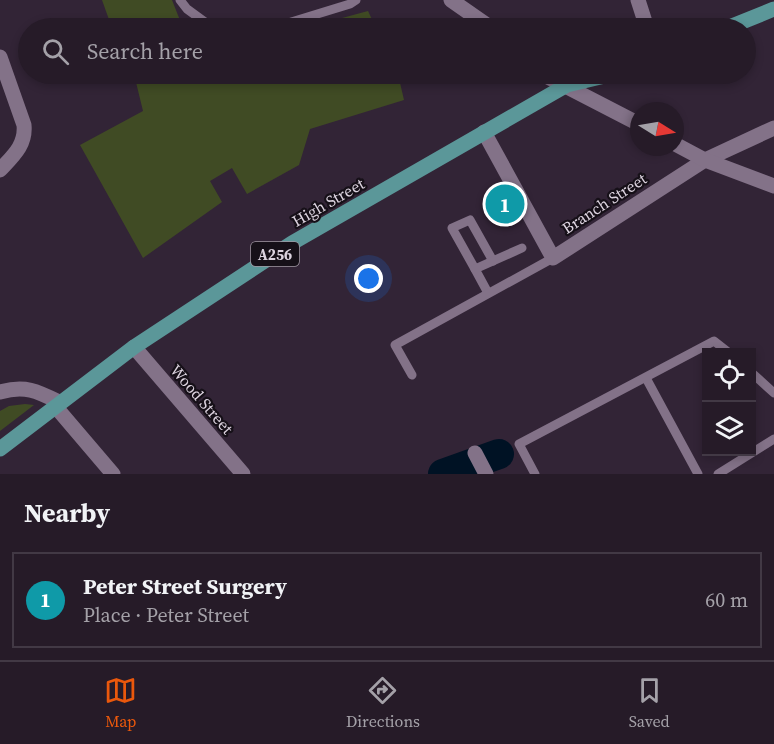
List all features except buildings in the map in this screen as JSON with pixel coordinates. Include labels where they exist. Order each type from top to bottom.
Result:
[{"type":"main road","points":[[752,18],[774,9]]},
{"type":"main road","name":"A256","points":[[567,86],[575,84]]},
{"type":"main road","name":"High Street","points":[[0,449],[134,347],[292,243],[567,86]]},
{"type":"street","points":[[451,0],[477,18]]},
{"type":"street","points":[[638,0],[644,18]]},
{"type":"street","points":[[0,57],[24,124],[25,135],[19,149],[0,170]]},
{"type":"street","points":[[563,84],[630,119]]},
{"type":"street","name":"Branch Street","points":[[553,258],[705,160],[774,128]]},
{"type":"street","points":[[484,132],[553,258]]},
{"type":"street","points":[[684,149],[705,160],[774,186]]},
{"type":"street","name":"Wood Street","points":[[134,347],[243,474]]},
{"type":"street","points":[[0,392],[18,388],[36,391],[57,404],[113,474]]},
{"type":"street","points":[[475,453],[486,474]]},
{"type":"lane","points":[[180,0],[187,9],[199,18]]},
{"type":"lane","points":[[304,18],[350,4],[356,0]]},
{"type":"lane","points":[[488,293],[452,228],[470,220],[493,261]]},
{"type":"lane","points":[[475,270],[522,248]]},
{"type":"lane","points":[[412,375],[395,345],[553,258]]},
{"type":"lane","points":[[535,474],[519,444],[714,341],[723,348]]},
{"type":"lane","points":[[756,377],[774,393]]},
{"type":"lane","points":[[646,378],[698,474]]},
{"type":"lane","points":[[718,474],[774,439]]},
{"type":"green space","points":[[102,0],[172,0],[179,18],[108,18]]},
{"type":"green space","points":[[368,11],[371,18],[342,18]]},
{"type":"green space","points":[[136,84],[400,84],[404,100],[310,129],[299,165],[247,194],[232,168],[210,181],[222,202],[143,258],[80,145],[143,111]]},
{"type":"green space","points":[[34,405],[0,431],[0,411],[9,406]]},
{"type":"waterway","points":[[443,474],[499,454]]},
{"type":"place","name":"Peter Street Surgery","points":[[505,204]]}]
